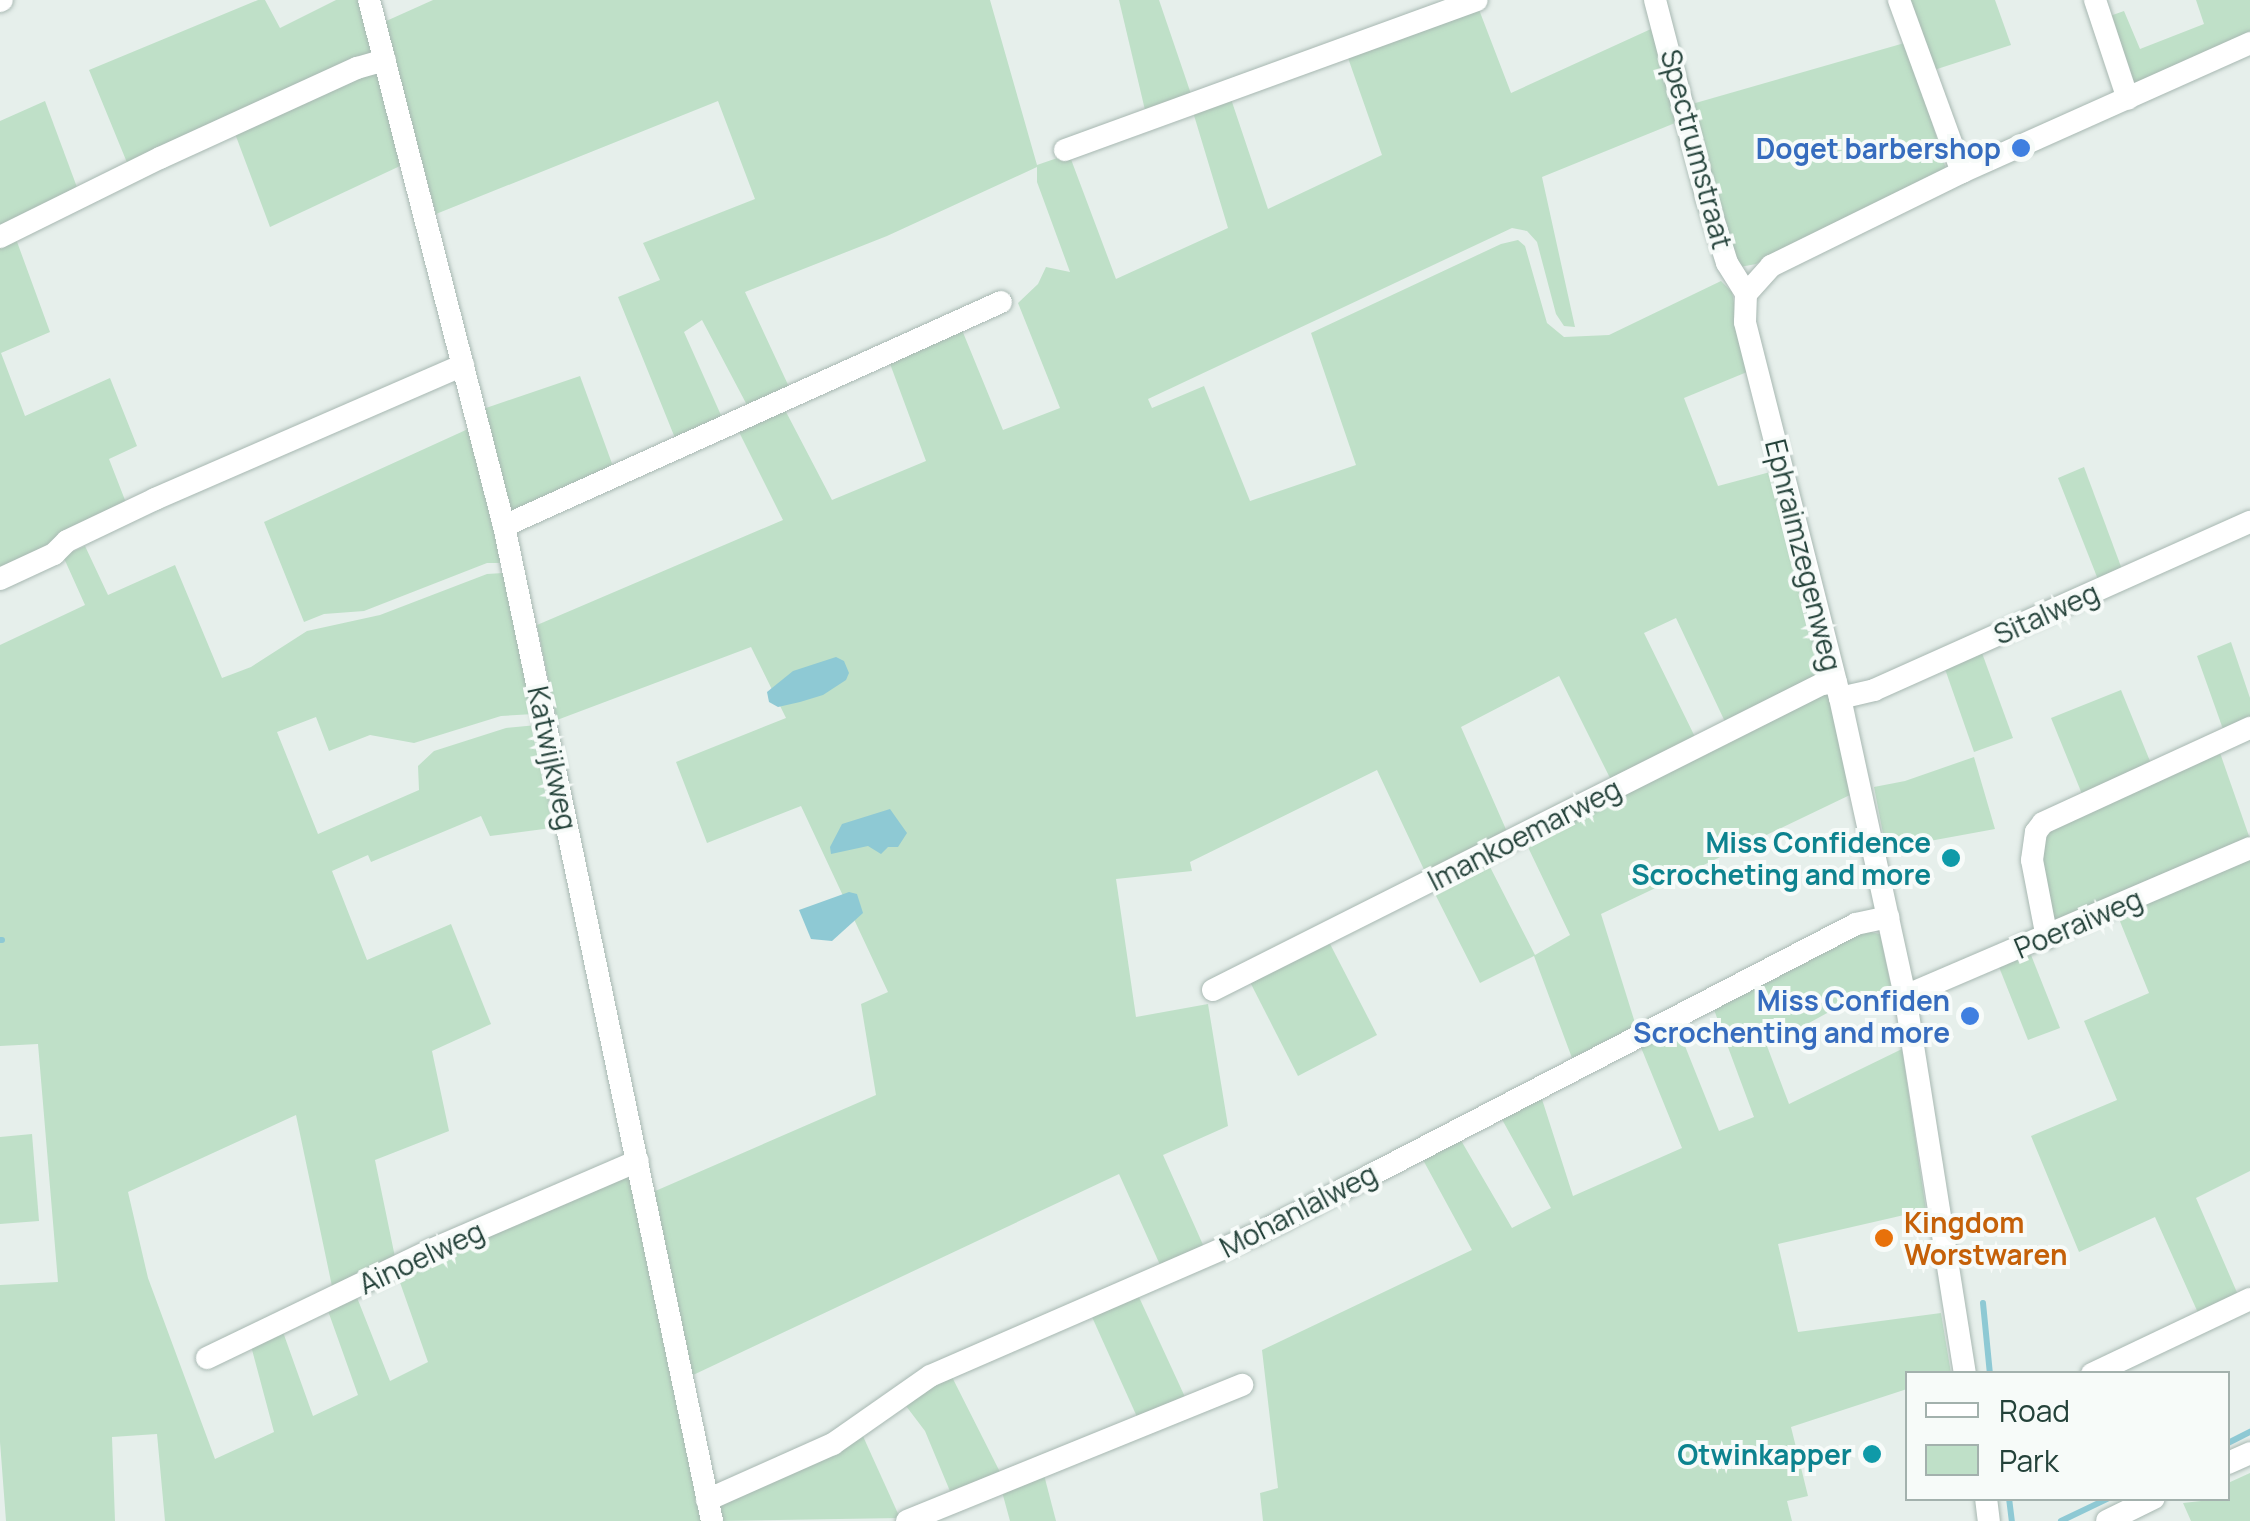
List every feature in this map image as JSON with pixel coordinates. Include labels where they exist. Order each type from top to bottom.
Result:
[{"type":"street","name":"Katwijkweg","points":[[370,0],[504,526],[710,1511]]},
{"type":"street","points":[[1065,150],[1477,0]]},
{"type":"street","name":"Spectrumstraat","points":[[1656,0],[1706,199],[1727,263],[1746,294]]},
{"type":"street","points":[[1899,0],[1962,172]]},
{"type":"street","points":[[2095,0],[2128,99]]},
{"type":"street","points":[[1746,294],[1771,266],[1962,172],[2250,43]]},
{"type":"street","points":[[0,237],[160,158],[356,68],[385,60]]},
{"type":"street","name":"Ephraimzegenweg","points":[[1746,294],[1746,322],[1838,690],[1905,996],[1965,1371]]},
{"type":"street","points":[[504,526],[1002,302]]},
{"type":"street","points":[[0,579],[54,554],[67,540],[463,364]]},
{"type":"street","name":"Sitalweg","points":[[1838,690],[1874,690],[2250,522]]},
{"type":"street","name":"Imankoemarweg","points":[[1214,990],[1822,684],[1838,690]]},
{"type":"street","points":[[2047,938],[2032,860],[2036,832],[2043,823],[2250,728]]},
{"type":"street","name":"Poeraiweg","points":[[1905,996],[2250,848]]},
{"type":"street","name":"Mohanlalweg","points":[[710,1511],[833,1444],[930,1376],[1257,1234],[1856,924],[1888,917]]},
{"type":"street","name":"Ainoelweg","points":[[207,1358],[431,1250],[638,1161]]},
{"type":"street","points":[[2098,1371],[2250,1300]]},
{"type":"street","points":[[907,1521],[1242,1385]]},
{"type":"street","points":[[2106,1521],[2148,1501]]},
{"type":"green space","points":[[265,0],[280,28],[336,0],[359,0],[371,53],[128,165],[89,70]]},
{"type":"green space","points":[[433,0],[990,0],[1037,165],[1069,154],[1116,279],[1228,228],[1193,112],[1231,99],[1268,209],[1382,155],[1347,55],[1478,7],[1511,93],[1651,29],[1680,121],[1542,177],[1575,327],[1564,326],[1556,314],[1537,242],[1527,231],[1512,228],[1148,399],[1152,408],[1204,386],[1250,501],[1356,465],[1311,333],[1501,244],[1518,240],[1525,246],[1547,323],[1564,337],[1609,335],[1721,281],[1732,292],[1747,372],[1684,398],[1718,486],[1774,471],[1822,666],[1820,675],[1727,726],[1676,618],[1644,633],[1697,741],[1613,784],[1559,676],[1461,727],[1508,834],[1427,876],[1377,770],[1190,862],[1192,871],[1116,879],[1136,1017],[1208,1004],[1228,1126],[1163,1155],[1204,1247],[1161,1267],[1119,1174],[691,1376],[653,1192],[876,1095],[861,1004],[888,992],[801,806],[707,843],[676,762],[786,718],[751,647],[557,720],[537,625],[783,520],[738,430],[784,408],[832,500],[926,461],[889,361],[962,330],[1003,430],[1060,408],[1018,303],[1038,284],[1046,267],[1070,272],[1037,182],[1037,167],[887,236],[745,292],[790,389],[748,407],[702,320],[684,332],[724,422],[677,443],[618,297],[660,280],[643,243],[755,199],[718,101],[436,214],[384,22]]},
{"type":"green space","points":[[1119,0],[1159,0],[1191,94],[1145,110]]},
{"type":"green space","points":[[1906,0],[1995,0],[2011,45],[1931,71]]},
{"type":"green space","points":[[2196,0],[2250,0],[2250,33],[2135,83],[2128,80],[2107,17],[2124,11],[2140,49],[2204,24]]},
{"type":"green space","points":[[1908,42],[1946,169],[1756,264],[1740,267],[1735,262],[1692,104]]},
{"type":"green space","points":[[378,73],[400,166],[270,227],[234,131],[347,77]]},
{"type":"green space","points":[[45,101],[78,190],[0,225],[0,121]]},
{"type":"green space","points":[[16,239],[50,332],[1,353],[25,416],[110,378],[137,446],[109,459],[130,513],[0,577],[0,247]]},
{"type":"green space","points":[[580,376],[614,469],[511,512],[483,409]]},
{"type":"green space","points":[[468,429],[502,563],[487,563],[364,611],[324,614],[304,622],[264,522]]},
{"type":"green space","points":[[2084,467],[2123,572],[2099,582],[2058,478]]},
{"type":"green space","points":[[85,546],[108,595],[175,565],[222,678],[251,667],[307,631],[380,615],[487,574],[503,573],[534,714],[501,716],[414,743],[370,735],[329,751],[316,717],[277,732],[318,834],[419,790],[418,766],[434,751],[506,728],[537,725],[559,827],[490,836],[481,816],[371,862],[368,855],[332,871],[367,960],[451,924],[491,1024],[432,1051],[449,1131],[375,1160],[396,1262],[333,1291],[296,1115],[128,1192],[148,1278],[215,1459],[274,1432],[251,1346],[283,1332],[313,1416],[358,1395],[327,1308],[356,1295],[390,1381],[428,1362],[397,1274],[625,1177],[630,1180],[703,1521],[165,1521],[157,1434],[112,1437],[115,1521],[6,1521],[0,1442],[0,1285],[58,1282],[38,1044],[0,1046],[0,645],[85,605],[63,556]]},
{"type":"green space","points":[[2231,642],[2250,698],[2250,721],[2224,732],[2197,656]]},
{"type":"green space","points":[[1982,653],[2013,738],[1974,752],[1945,669]]},
{"type":"green space","points":[[2121,690],[2152,766],[2082,794],[2051,718]]},
{"type":"green space","points":[[1814,694],[1827,695],[1831,700],[1852,794],[1601,914],[1636,1026],[1572,1058],[1534,956],[1480,983],[1432,888],[1487,861],[1535,955],[1570,935],[1525,841]]},
{"type":"green space","points":[[2219,750],[2250,839],[2053,922],[2039,844],[2046,830]]},
{"type":"green space","points":[[1974,757],[1995,829],[1886,849],[1874,787],[1905,781]]},
{"type":"green space","points":[[2250,856],[2250,1171],[2196,1198],[2239,1297],[2199,1315],[2155,1217],[2079,1252],[2031,1136],[2117,1100],[2084,1021],[2149,993],[2117,914]]},
{"type":"green space","points":[[1861,930],[1880,934],[1892,991],[1849,1001],[1767,1046],[1789,1104],[1902,1049],[1926,1210],[1778,1244],[1798,1332],[1941,1313],[1951,1371],[1905,1371],[1905,1390],[1791,1427],[1808,1496],[1787,1501],[1792,1521],[1263,1521],[1260,1493],[1278,1488],[1262,1350],[1472,1250],[1422,1158],[1459,1137],[1512,1228],[1551,1208],[1499,1114],[1540,1093],[1573,1196],[1682,1148],[1640,1045],[1677,1026],[1719,1131],[1754,1117],[1713,1007]]},
{"type":"green space","points":[[1329,942],[1377,1035],[1298,1076],[1250,982]]},
{"type":"green space","points":[[2031,955],[2060,1028],[2028,1040],[1999,967]]},
{"type":"green space","points":[[32,1134],[39,1221],[0,1224],[0,1137]]},
{"type":"green space","points":[[1138,1295],[1185,1397],[1138,1419],[1092,1317]]},
{"type":"green space","points":[[951,1375],[1002,1476],[952,1496],[925,1431],[903,1402]]},
{"type":"green space","points":[[862,1434],[900,1518],[721,1521],[721,1506]]},
{"type":"green space","points":[[1043,1471],[1056,1521],[1010,1521],[1001,1488]]},
{"type":"green space","points":[[2250,1473],[2250,1521],[2191,1521],[2183,1503],[2230,1501],[2230,1482]]},
{"type":"water","points":[[836,657],[844,661],[849,673],[846,680],[823,695],[800,702],[778,707],[769,702],[767,692],[793,671]]},
{"type":"water","points":[[890,809],[907,833],[898,847],[888,847],[881,854],[868,846],[831,854],[830,847],[842,824]]},
{"type":"water","points":[[849,892],[857,894],[863,913],[832,941],[811,939],[799,910]]},
{"type":"waterway","points":[[1983,1303],[1990,1371]]},
{"type":"waterway","points":[[2230,1442],[2250,1432]]},
{"type":"waterway","points":[[2009,1501],[2012,1521]]},
{"type":"waterway","points":[[2061,1521],[2103,1501]]},
{"type":"place","name":"Doget barbershop","points":[[2021,148]]},
{"type":"place","name":"Miss Confidence Scrocheting and more","points":[[1951,858]]},
{"type":"place","name":"Miss Confiden Scrochenting and more","points":[[1970,1016]]},
{"type":"place","name":"Kingdom Worstwaren","points":[[1884,1238]]},
{"type":"place","name":"Otwinkapper","points":[[1872,1454]]}]
